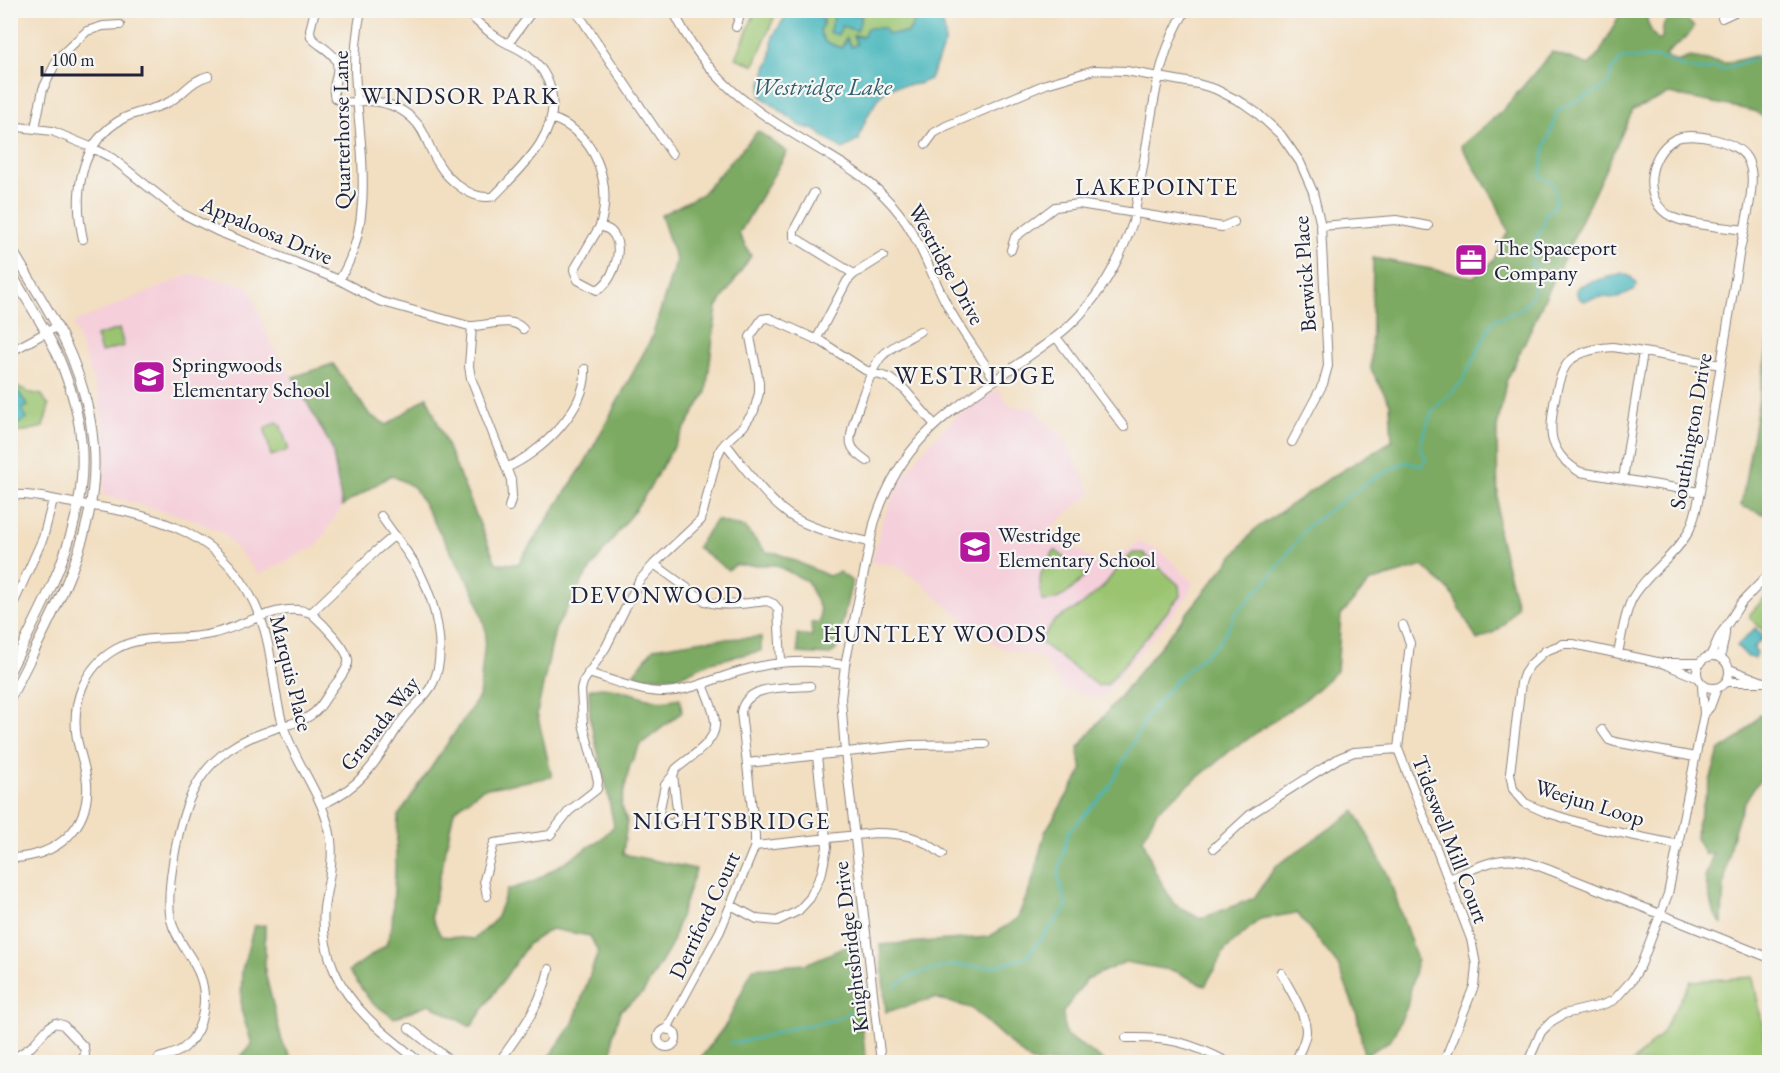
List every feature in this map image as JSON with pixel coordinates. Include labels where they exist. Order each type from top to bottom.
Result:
[{"type":"street","points":[[315,10],[310,30],[311,37],[332,55],[338,64],[333,94],[335,98],[344,103],[384,103],[405,112],[424,133],[433,155],[444,171],[474,195],[482,198],[494,196],[524,165],[542,141],[551,118],[552,95],[545,74],[532,58],[486,29],[466,10]]},
{"type":"street","name":"Quarterhorse Lane","points":[[339,280],[351,259],[361,218],[362,184],[356,49],[361,10]]},
{"type":"street","points":[[508,44],[533,10]]},
{"type":"street","name":"Westridge Drive","points":[[673,10],[684,32],[707,65],[742,100],[762,115],[854,170],[872,184],[899,212],[918,240],[952,314],[995,380]]},
{"type":"street","points":[[736,27],[742,10]]},
{"type":"street","name":"Knightsbridge Drive","points":[[881,1062],[845,752],[841,698],[845,665],[879,507],[894,476],[911,450],[934,424],[1056,337],[1084,311],[1110,274],[1127,240],[1134,213],[1158,75],[1171,36],[1186,10]]},
{"type":"street","points":[[1722,18],[1739,10]]},
{"type":"street","points":[[575,11],[672,154]]},
{"type":"street","points":[[35,128],[43,89],[58,58],[87,31],[103,26],[120,25]]},
{"type":"street","name":"Berwick Place","points":[[926,144],[938,130],[1065,76],[1108,69],[1158,75],[1215,89],[1243,103],[1270,123],[1292,148],[1304,169],[1313,192],[1321,226],[1328,366],[1323,384],[1292,442]]},
{"type":"street","points":[[83,239],[77,209],[79,183],[86,161],[106,131],[123,118],[170,102],[194,82],[208,76]]},
{"type":"street","points":[[551,118],[561,121],[579,133],[601,170],[605,193],[600,226],[574,270],[578,280],[597,290],[610,276],[617,247],[612,231],[600,226]]},
{"type":"street","name":"Appaloosa Drive","points":[[10,126],[52,131],[93,148],[112,158],[168,204],[192,220],[339,280],[368,296],[393,306],[472,326],[512,322],[523,328]]},
{"type":"street","name":"Southington Drive","points":[[1618,653],[1631,601],[1648,575],[1676,549],[1693,522],[1700,492],[1744,230],[1752,174],[1746,157],[1721,141],[1696,136],[1677,138],[1666,145],[1658,155],[1652,177],[1653,198],[1660,208],[1671,217],[1681,220],[1744,230]]},
{"type":"street","points":[[814,193],[794,230],[794,237],[854,274]]},
{"type":"street","points":[[1011,249],[1015,237],[1055,207],[1079,204],[1222,228],[1234,222]]},
{"type":"street","points":[[1321,226],[1396,220],[1428,226]]},
{"type":"street","points":[[10,246],[73,359],[89,408],[95,474],[92,506],[85,537],[70,576],[10,699]]},
{"type":"street","points":[[816,340],[847,281],[854,274],[884,256]]},
{"type":"street","points":[[10,271],[62,365],[78,420],[83,462],[79,504],[68,549],[10,671]]},
{"type":"street","points":[[487,896],[484,880],[494,843],[550,835],[569,811],[597,789],[598,781],[583,724],[581,690],[588,673],[606,647],[635,587],[654,564],[701,520],[717,457],[725,443],[749,419],[758,402],[759,382],[750,337],[762,319],[769,318],[816,340],[872,372],[897,383],[934,424]]},
{"type":"street","points":[[472,326],[469,366],[471,378],[512,488],[509,507]]},
{"type":"street","points":[[10,352],[56,327]]},
{"type":"street","points":[[867,461],[852,448],[850,438],[872,372],[886,352],[920,331]]},
{"type":"street","points":[[1056,337],[1124,427]]},
{"type":"street","points":[[1700,492],[1580,472],[1566,464],[1552,439],[1555,402],[1567,363],[1589,350],[1601,347],[1721,365]]},
{"type":"street","points":[[1623,479],[1643,352]]},
{"type":"street","points":[[506,468],[540,449],[556,431],[582,391],[585,369]]},
{"type":"street","points":[[725,443],[768,495],[788,514],[836,534],[870,542]]},
{"type":"street","name":"Marquis Place","points":[[10,495],[92,506],[160,520],[177,526],[200,539],[218,554],[246,588],[261,617],[284,726],[321,805],[328,826],[332,851],[324,931],[334,971],[357,1007],[381,1031],[420,1062]]},
{"type":"street","points":[[11,609],[43,538],[53,500]]},
{"type":"street","name":"Granada Way","points":[[321,805],[346,792],[368,774],[402,720],[428,692],[435,679],[440,642],[438,624],[421,574],[381,516]]},
{"type":"street","points":[[311,614],[394,535]]},
{"type":"street","points":[[654,564],[711,604],[767,601],[774,604],[777,609],[781,662]]},
{"type":"street","points":[[1528,1062],[1541,1032],[1552,1022],[1564,1014],[1614,1000],[1624,990],[1641,965],[1668,894],[1704,714],[1697,670],[1700,663],[1712,652],[1718,635],[1741,603],[1770,573]]},
{"type":"street","points":[[13,858],[39,853],[57,846],[73,831],[84,813],[87,784],[77,739],[75,712],[85,681],[98,663],[116,649],[134,641],[200,637],[261,617],[285,611],[300,611],[311,614],[345,650],[348,662],[314,713],[302,720],[250,737],[226,751],[206,770],[186,808],[181,823],[170,886],[169,910],[174,931],[200,976],[203,1008],[196,1033],[187,1046],[173,1054],[159,1058]]},
{"type":"street","name":"Tideswell Mill Court","points":[[1403,625],[1410,643],[1398,749],[1471,939],[1476,965],[1474,986],[1444,1062]]},
{"type":"street","points":[[1725,628],[1721,658],[1729,669],[1766,683]]},
{"type":"street","name":"Weejun Loop","points":[[1678,845],[1597,828],[1545,812],[1525,803],[1518,797],[1511,782],[1521,683],[1530,665],[1545,651],[1563,644],[1573,644],[1662,663],[1700,681]]},
{"type":"street","points":[[1708,657],[1721,658]]},
{"type":"street","points":[[588,673],[647,690],[664,692],[703,684],[746,669],[781,662],[807,661],[845,665]]},
{"type":"street","name":"Weejun Loop","points":[[1662,663],[1700,663]]},
{"type":"street","points":[[1726,682],[1729,669]]},
{"type":"street","points":[[1700,681],[1707,687],[1717,688]]},
{"type":"street","points":[[1704,714],[1710,707],[1717,688],[1726,682],[1766,683]]},
{"type":"street","points":[[674,775],[665,784],[659,809],[661,818],[671,825],[678,818],[674,775],[676,769],[714,733],[715,721],[703,684]]},
{"type":"street","name":"Derriford Court","points":[[668,1030],[720,931],[755,846],[741,712],[745,700],[759,691],[810,686]]},
{"type":"street","points":[[1602,729],[1609,740],[1615,742],[1695,757]]},
{"type":"street","points":[[747,763],[941,743],[985,744]]},
{"type":"street","points":[[1214,848],[1251,814],[1339,758],[1354,752],[1398,749]]},
{"type":"street","points":[[731,905],[748,915],[768,921],[782,920],[798,911],[810,898],[822,872],[827,847],[817,756]]},
{"type":"street","points":[[755,846],[875,833],[918,838],[942,854]]},
{"type":"street","points":[[1449,879],[1503,860],[1517,860],[1552,871],[1770,958]]},
{"type":"street","points":[[499,1062],[533,1013],[543,992],[549,969]]},
{"type":"street","points":[[1281,973],[1299,1009],[1306,1030],[1295,1062]]},
{"type":"street","points":[[10,1061],[31,1047],[55,1023],[63,1025],[84,1047],[85,1055],[80,1062]]},
{"type":"street","points":[[409,1028],[452,1062]]},
{"type":"street","points":[[1126,1038],[1157,1038],[1184,1042],[1227,1062]]},
{"type":"shaded area","points":[[191,274],[249,286],[271,344],[293,377],[332,448],[342,506],[318,545],[259,575],[223,533],[189,518],[103,495],[105,431],[98,396],[73,323]]},
{"type":"shaded area","name":"Westridge Elementary School","points":[[998,389],[1010,406],[1034,408],[1064,438],[1092,494],[1070,510],[1051,529],[1100,566],[1115,560],[1138,542],[1161,551],[1193,582],[1187,598],[1100,699],[1062,688],[1042,658],[1002,648],[937,598],[925,585],[896,566],[872,562],[883,519],[902,479],[924,449],[955,417]]},
{"type":"green space","points":[[756,10],[777,11],[754,65],[736,58]]},
{"type":"green space","points":[[1647,10],[1649,26],[1657,40],[1662,39],[1664,24],[1672,18],[1682,15],[1694,27],[1665,56],[1676,62],[1690,57],[1726,63],[1755,56],[1765,69],[1763,93],[1769,95],[1769,121],[1754,111],[1669,94],[1633,110],[1506,382],[1497,428],[1498,532],[1517,606],[1501,628],[1477,640],[1451,592],[1423,566],[1370,582],[1341,615],[1337,671],[1307,698],[1230,751],[1157,811],[1143,839],[1155,871],[1174,904],[1200,919],[1254,898],[1276,866],[1355,811],[1388,875],[1417,960],[1407,1007],[1391,1040],[1364,1056],[1357,1015],[1338,965],[1297,913],[1260,919],[1225,950],[1205,986],[1175,971],[1125,962],[1087,979],[1063,1012],[1065,1034],[1105,1062],[1031,1062],[971,1008],[935,998],[886,1012],[880,945],[989,937],[1017,919],[1031,886],[1045,832],[1082,771],[1078,748],[1254,530],[1330,478],[1392,441],[1390,404],[1371,369],[1373,258],[1473,277],[1493,261],[1508,231],[1495,200],[1461,146],[1502,111],[1552,52],[1589,65],[1599,54],[1620,11]]},
{"type":"green space","points":[[827,11],[921,11],[908,33],[863,37],[855,35],[857,44],[851,47],[845,39],[842,48],[825,42],[820,32]]},
{"type":"green space","points":[[758,131],[787,152],[739,234],[751,256],[717,307],[706,393],[642,500],[586,575],[555,630],[537,713],[552,777],[482,789],[454,811],[431,916],[441,936],[474,939],[496,919],[507,890],[533,882],[600,840],[614,826],[590,720],[589,690],[613,688],[659,701],[680,698],[682,712],[640,745],[630,765],[621,805],[627,821],[623,854],[696,869],[670,948],[643,993],[620,1011],[613,1035],[612,1062],[546,1062],[573,1023],[598,952],[590,936],[551,929],[528,944],[471,1027],[429,1004],[394,1018],[371,1002],[349,971],[386,945],[392,925],[398,816],[479,697],[486,631],[476,596],[414,487],[391,475],[342,506],[332,448],[293,377],[333,364],[370,415],[387,425],[427,397],[496,563],[518,564],[584,464],[652,337],[676,260],[661,215],[702,194]]},
{"type":"green space","points":[[119,329],[124,346],[101,352],[96,336]]},
{"type":"green space","points":[[1769,339],[1769,427],[1761,474],[1769,476],[1769,516],[1741,506]]},
{"type":"green space","points":[[10,384],[26,392],[42,395],[49,406],[43,427],[12,434]]},
{"type":"green space","points":[[277,422],[280,424],[288,447],[287,451],[271,456],[265,430],[266,427]]},
{"type":"green space","points":[[716,520],[745,528],[766,552],[777,553],[829,576],[839,572],[852,581],[836,650],[829,655],[798,653],[797,634],[812,636],[811,623],[820,622],[820,609],[807,581],[775,565],[735,565],[728,570],[697,547]]},
{"type":"green space","points":[[1055,550],[1083,572],[1084,577],[1061,597],[1042,601],[1041,574]]},
{"type":"green space","points":[[1133,553],[1143,553],[1179,585],[1180,596],[1108,684],[1098,686],[1039,641],[1055,620],[1082,605],[1103,587]]},
{"type":"green space","points":[[1769,593],[1769,636],[1750,618],[1750,614]]},
{"type":"green space","points":[[761,637],[761,651],[711,662],[678,677],[631,677],[654,648],[704,640]]},
{"type":"green space","points":[[1760,715],[1769,715],[1769,771],[1745,802],[1737,821],[1727,863],[1722,924],[1713,912],[1705,878],[1713,853],[1705,855],[1696,838],[1697,825],[1719,751],[1740,737]]},
{"type":"green space","points":[[265,925],[265,972],[282,1041],[293,1062],[236,1062],[252,1044],[241,1010],[242,970],[254,926]]},
{"type":"green space","points":[[852,944],[866,1062],[691,1062],[700,1059],[727,1023],[753,968],[806,964]]},
{"type":"green space","points":[[1753,977],[1766,1043],[1769,1045],[1769,1062],[1633,1062],[1661,1034],[1691,981]]},
{"type":"water","name":"Westridge Lake","points":[[789,11],[820,11],[823,23],[820,32],[825,42],[842,48],[847,38],[851,47],[857,44],[853,36],[863,37],[867,28],[885,28],[887,34],[908,33],[921,11],[945,11],[941,17],[945,43],[930,79],[918,84],[885,88],[868,114],[859,140],[843,149],[815,130],[801,126],[761,96],[762,81],[767,65],[770,63],[773,36]]},
{"type":"water","points":[[836,11],[862,16],[857,31],[842,26],[838,35],[829,32]]},
{"type":"water","points":[[1622,273],[1631,277],[1637,284],[1635,289],[1618,298],[1601,297],[1583,301],[1578,297],[1576,290],[1579,286]]},
{"type":"water","points":[[18,391],[28,406],[22,409],[27,418],[19,424],[12,415],[10,416],[11,392],[13,395]]},
{"type":"water","points":[[1755,628],[1764,637],[1753,648],[1757,652],[1755,658],[1748,657],[1737,646]]},
{"type":"waterway","points":[[895,986],[911,976],[951,965],[991,967],[1025,958],[1067,907],[1058,877],[1068,832],[1109,789],[1148,714],[1179,677],[1219,643],[1237,612],[1270,577],[1308,526],[1368,482],[1405,462],[1421,466],[1426,459],[1420,446],[1432,411],[1462,382],[1493,320],[1513,313],[1525,305],[1541,273],[1532,267],[1532,247],[1544,223],[1545,213],[1553,209],[1556,198],[1554,184],[1540,176],[1545,148],[1558,110],[1605,87],[1612,70],[1623,58],[1658,58],[1682,67],[1695,68],[1698,71],[1703,69],[1707,71],[1713,67],[1721,70],[1756,58],[1763,50],[1770,47]]},
{"type":"waterway","points":[[730,1043],[832,1020],[855,1010]]},
{"type":"place","name":"The Spaceport Company","points":[[1471,260]]},
{"type":"place","name":"Springwoods Elementary School","points":[[149,377]]},
{"type":"place","name":"Westridge Elementary School","points":[[975,547]]},
{"type":"district","name":"WINDSOR PARK","points":[[460,96]]},
{"type":"district","name":"LAKEPOINTE","points":[[1157,187]]},
{"type":"district","name":"WESTRIDGE","points":[[975,375]]},
{"type":"district","name":"DEVONWOOD","points":[[657,595]]},
{"type":"district","name":"HUNTLEY WOODS","points":[[935,634]]},
{"type":"district","name":"NIGHTSBRIDGE","points":[[732,821]]}]
